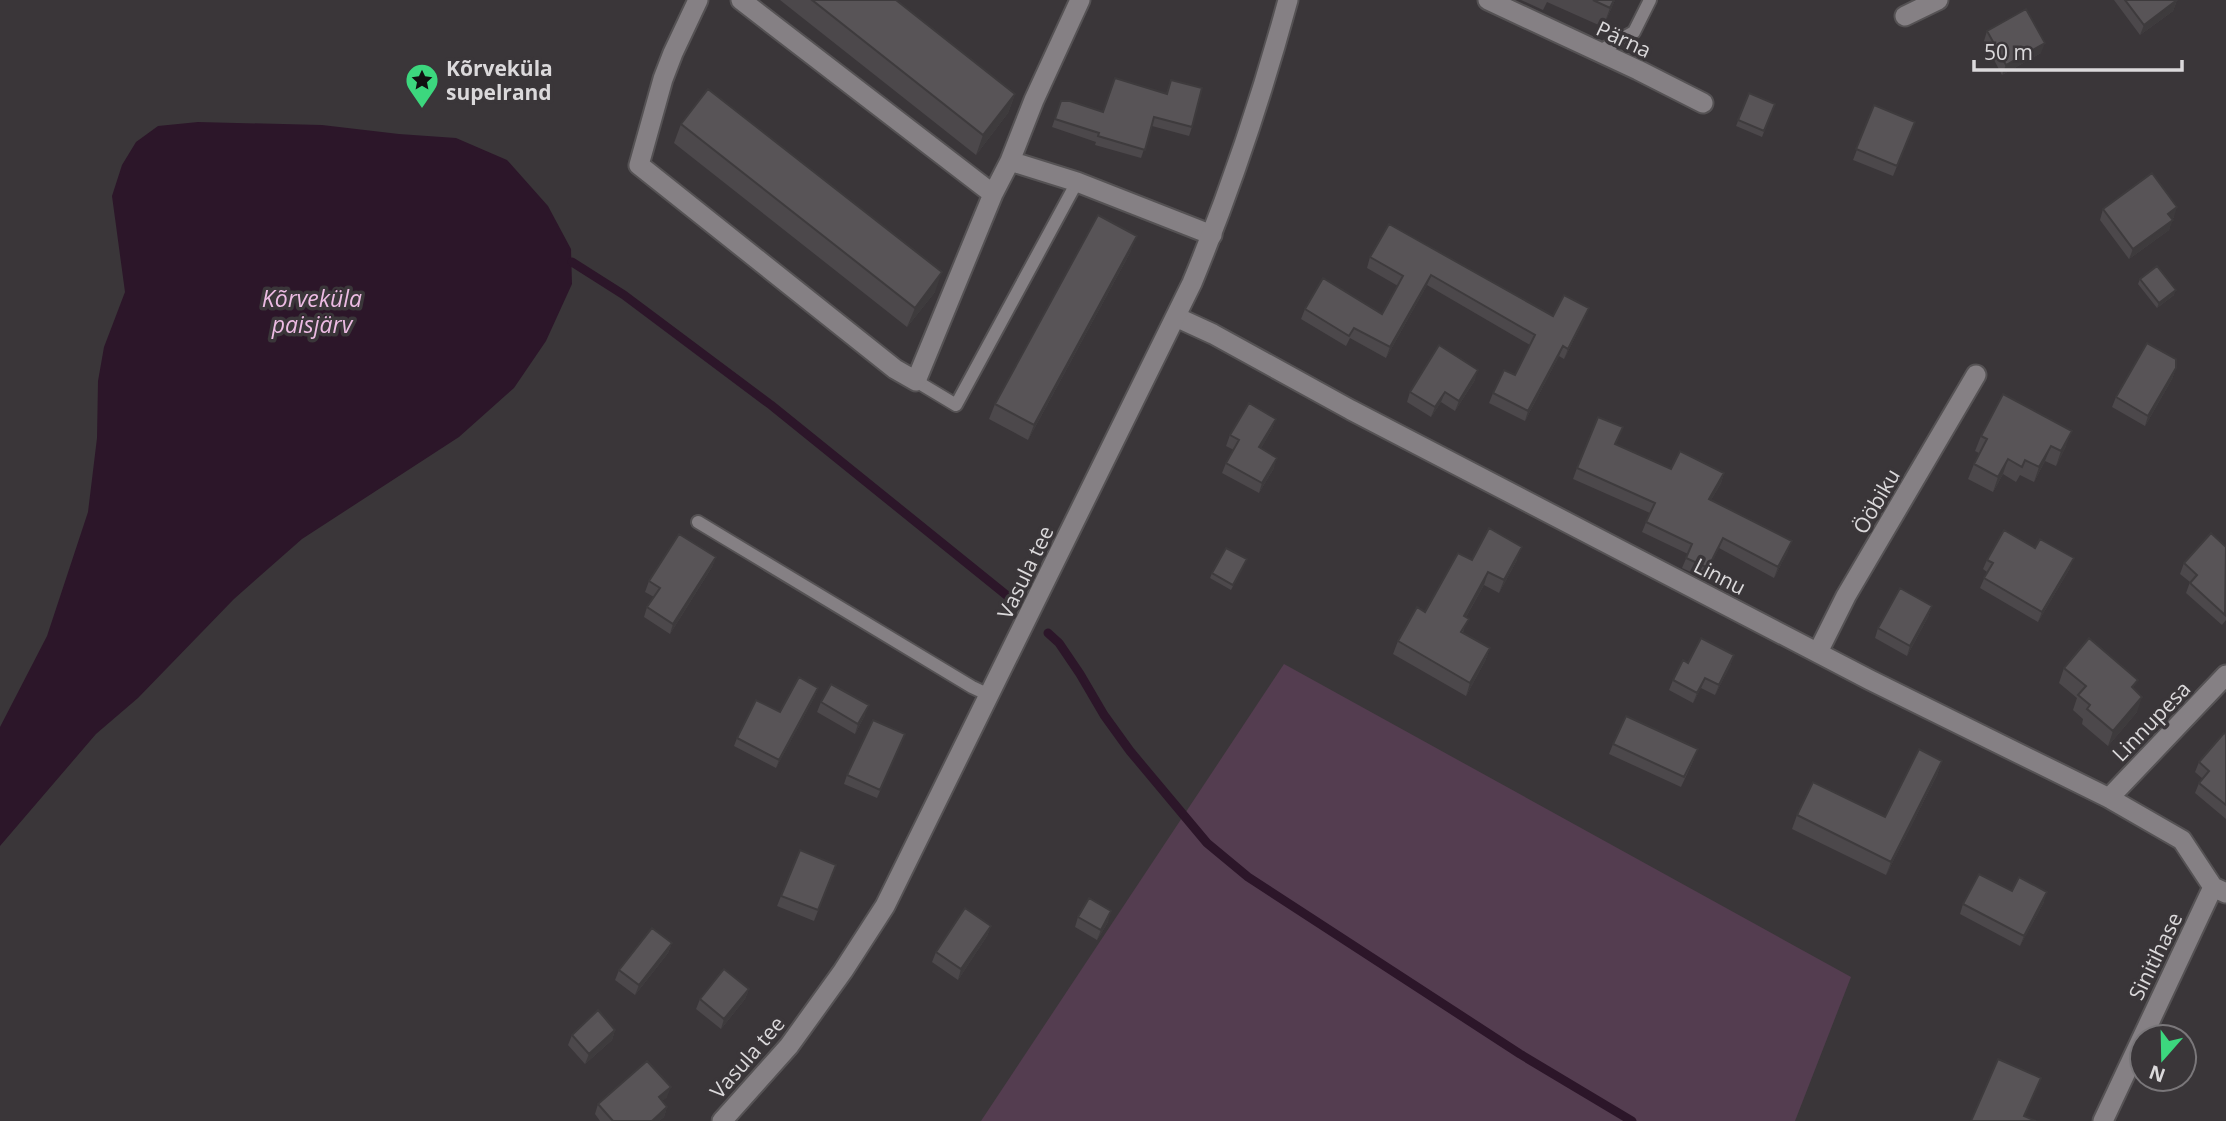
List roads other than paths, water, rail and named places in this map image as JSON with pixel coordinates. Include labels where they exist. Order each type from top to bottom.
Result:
[{"type":"street","points":[[698,0],[663,79],[639,165],[895,369],[916,381],[993,194],[1080,0]]},
{"type":"street","points":[[741,0],[993,194]]},
{"type":"street","name":"Vasula tee","points":[[722,1121],[789,1046],[843,971],[885,906],[1176,317],[1212,234],[1246,138],[1288,0]]},
{"type":"street","name":"Pärna","points":[[1488,0],[1703,103]]},
{"type":"street","points":[[1905,16],[1938,0]]},
{"type":"street","points":[[1010,161],[1077,181],[1212,234]]},
{"type":"street","name":"Linnu","points":[[1176,317],[1870,680],[2109,798],[2182,840],[2220,890]]},
{"type":"street","name":"Ööbiku","points":[[1818,652],[1846,596],[1976,375]]},
{"type":"street","name":"Linnupesa","points":[[2109,798],[2226,675]]},
{"type":"street","name":"Sinitihase","points":[[2104,1121],[2220,890]]},
{"type":"lane","points":[[1598,52],[1634,32],[1650,0]]},
{"type":"lane","points":[[916,381],[956,405],[1077,181]]},
{"type":"lane","points":[[698,522],[989,695]]},
{"type":"water","name":"Kõrveküla paisjärv","points":[[198,122],[322,125],[456,138],[507,160],[548,206],[571,249],[572,284],[546,341],[514,388],[459,437],[302,539],[234,599],[138,698],[96,734],[0,846],[0,727],[47,636],[88,512],[97,438],[98,381],[104,347],[125,292],[112,196],[122,165],[136,142],[158,126]]},
{"type":"waterway","points":[[572,262],[624,295],[771,405],[1010,598]]},
{"type":"waterway","points":[[1048,633],[1059,643],[1130,751],[1207,843],[1248,877],[1520,1054],[1632,1121]]},
{"type":"place","name":"Kõrveküla supelrand","points":[[422,110]]}]
